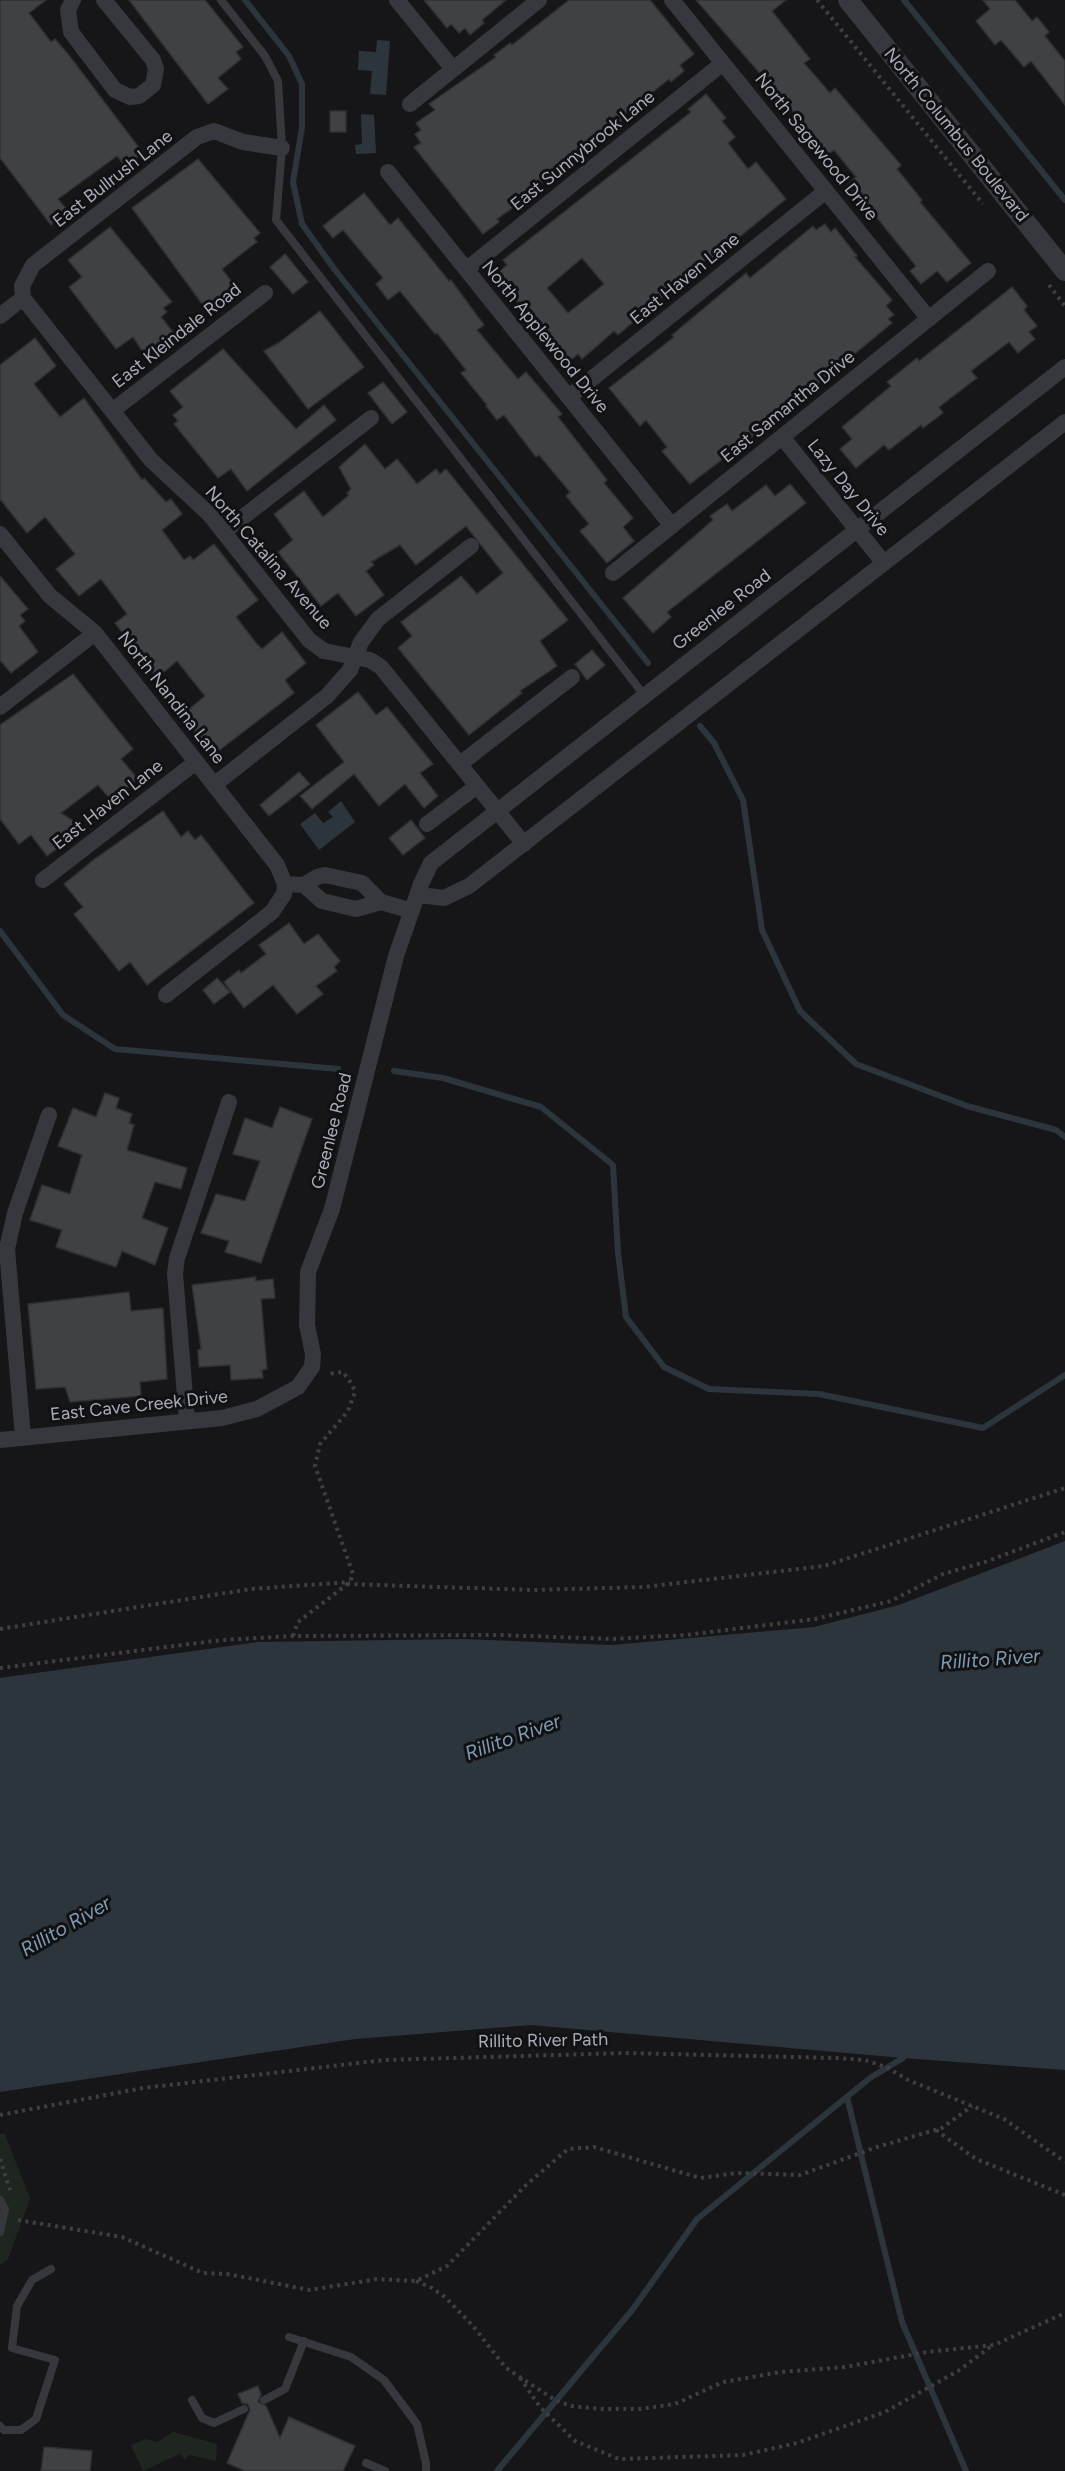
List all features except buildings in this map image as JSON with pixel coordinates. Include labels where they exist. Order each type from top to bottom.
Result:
[{"type":"street","points":[[73,0],[68,10],[67,21],[71,32],[116,90],[130,97],[139,96],[153,85],[156,69],[153,60],[104,0]]},
{"type":"street","points":[[397,0],[453,69]]},
{"type":"street","points":[[410,104],[539,0]]},
{"type":"street","name":"North Sagewood Drive","points":[[672,0],[929,319]]},
{"type":"street","name":"North Columbus Boulevard","points":[[848,0],[1065,271]]},
{"type":"street","name":"East Sunnybrook Lane","points":[[466,269],[723,63]]},
{"type":"street","name":"East Bullrush Lane","points":[[23,298],[22,286],[33,265],[197,137],[214,131],[243,142],[282,148]]},
{"type":"street","name":"North Applewood Drive","points":[[388,172],[672,526]]},
{"type":"street","name":"East Haven Lane","points":[[569,397],[826,191]]},
{"type":"street","name":"East Samantha Drive","points":[[613,573],[988,271]]},
{"type":"street","name":"East Kleindale Road","points":[[112,411],[265,293]]},
{"type":"street","points":[[0,316],[23,298]]},
{"type":"street","name":"North Catalina Avenue","points":[[23,298],[162,472],[198,502],[225,531],[309,640],[324,651],[370,660],[392,676],[524,844]]},
{"type":"street","name":"Greenlee Road","points":[[307,1377],[312,1366],[313,1354],[307,1325],[308,1272],[332,1209],[396,956],[421,884],[431,863],[1065,367]]},
{"type":"street","points":[[225,531],[371,418]]},
{"type":"street","points":[[419,895],[431,899],[457,894],[1065,422]]},
{"type":"street","name":"Lazy Day Drive","points":[[782,437],[884,563]]},
{"type":"street","name":"North Nandina Lane","points":[[0,534],[50,596],[95,633],[277,865],[285,884]]},
{"type":"street","points":[[214,785],[340,684],[368,630],[378,619],[471,546]]},
{"type":"street","points":[[0,707],[95,633]]},
{"type":"street","points":[[460,764],[572,677]]},
{"type":"street","name":"East Haven Lane","points":[[43,880],[196,762]]},
{"type":"street","points":[[427,824],[477,786]]},
{"type":"street","points":[[166,995],[272,912],[284,894],[285,884],[304,885],[316,877],[325,875],[362,884],[381,902],[412,911]]},
{"type":"street","points":[[304,885],[322,901],[356,909],[381,902]]},
{"type":"street","points":[[187,1420],[175,1274],[177,1258],[229,1102]]},
{"type":"street","points":[[23,1437],[7,1249],[15,1213],[49,1115]]},
{"type":"street","name":"East Cave Creek Drive","points":[[0,1440],[222,1418],[257,1409],[298,1387],[307,1377]]},
{"type":"lane","points":[[221,0],[265,56],[278,81],[282,148],[276,220],[644,695]]},
{"type":"lane","points":[[0,2200],[5,2209],[0,2232]]},
{"type":"lane","points":[[12,2348],[17,2306],[32,2280],[51,2270]]},
{"type":"lane","points":[[289,2337],[351,2356],[384,2380],[417,2424],[426,2471]]},
{"type":"lane","points":[[264,2400],[285,2389],[304,2342]]},
{"type":"lane","points":[[0,2349],[12,2348],[55,2360],[36,2419],[21,2430],[4,2430],[0,2426]]},
{"type":"lane","points":[[192,2400],[202,2418],[214,2423],[244,2409]]},
{"type":"lane","points":[[366,2463],[385,2471]]},
{"type":"path","points":[[818,0],[987,208]]},
{"type":"path","points":[[1045,280],[1065,306]]},
{"type":"path","points":[[293,1636],[298,1622],[349,1583],[352,1567],[321,1488],[315,1466],[320,1444],[348,1411],[355,1392],[343,1372],[307,1377]]},
{"type":"path","points":[[0,1629],[251,1589],[349,1583],[532,1590],[644,1587],[824,1566],[1065,1488]]},
{"type":"path","points":[[0,1668],[222,1640],[293,1636],[501,1635],[612,1639],[686,1635],[815,1619],[891,1601],[943,1574],[985,1562],[1065,1532]]},
{"type":"path","name":"Rillito River Path","points":[[0,2115],[143,2088],[384,2060],[625,2053],[706,2053],[866,2060],[1014,2125],[1065,2162]]},
{"type":"path","points":[[416,2281],[447,2266],[525,2186],[568,2150],[594,2147],[700,2178],[737,2173],[800,2175],[877,2147],[936,2130],[972,2106]]},
{"type":"path","points":[[936,2130],[976,2159],[1065,2196]]},
{"type":"path","points":[[18,2220],[122,2237],[203,2273],[227,2274],[310,2290],[376,2279],[416,2281],[445,2297],[473,2326],[506,2368],[555,2400],[571,2406],[640,2409],[675,2404],[723,2382],[744,2378],[781,2372],[844,2367],[927,2352],[994,2345]]},
{"type":"path","points":[[519,2376],[540,2407],[558,2427],[575,2441],[597,2452],[619,2459],[725,2457],[770,2450],[885,2412],[958,2371],[994,2345],[1065,2313]]},
{"type":"shaded area","points":[[0,2134],[5,2134],[30,2199],[8,2259],[0,2265]]},
{"type":"shaded area","points":[[173,2432],[217,2444],[216,2461],[189,2455],[185,2459],[179,2454],[143,2471],[131,2445],[146,2439],[157,2442]]},
{"type":"water","points":[[377,40],[390,41],[386,95],[370,94],[372,71],[358,70],[359,51],[376,52]]},
{"type":"water","points":[[361,114],[374,115],[376,153],[356,154],[355,145],[362,144]]},
{"type":"water","points":[[341,801],[355,822],[319,850],[300,824],[315,813],[323,823],[333,817],[328,812]]},
{"type":"water","name":"Rillito River","points":[[1065,1541],[1065,2070],[531,2025],[355,2039],[0,2092],[0,1678],[258,1642],[463,1639],[612,1645],[814,1627],[899,1605]]},
{"type":"waterway","points":[[245,0],[289,56],[302,84],[302,127],[293,182],[302,224],[335,270],[648,663]]},
{"type":"waterway","points":[[904,0],[1065,200]]},
{"type":"waterway","points":[[700,726],[714,743],[743,800],[762,930],[800,1011],[856,1064],[967,1106],[1056,1130],[1065,1137]]},
{"type":"waterway","points":[[0,931],[63,1015],[115,1049],[338,1069]]},
{"type":"waterway","points":[[394,1071],[443,1078],[541,1107],[613,1165],[618,1253],[626,1317],[664,1367],[709,1389],[819,1394],[983,1428],[1065,1375]]},
{"type":"waterway","points":[[497,2471],[633,2309],[697,2219],[870,2078],[903,2058],[906,2052]]},
{"type":"waterway","points":[[847,2097],[902,2322],[966,2471]]}]
